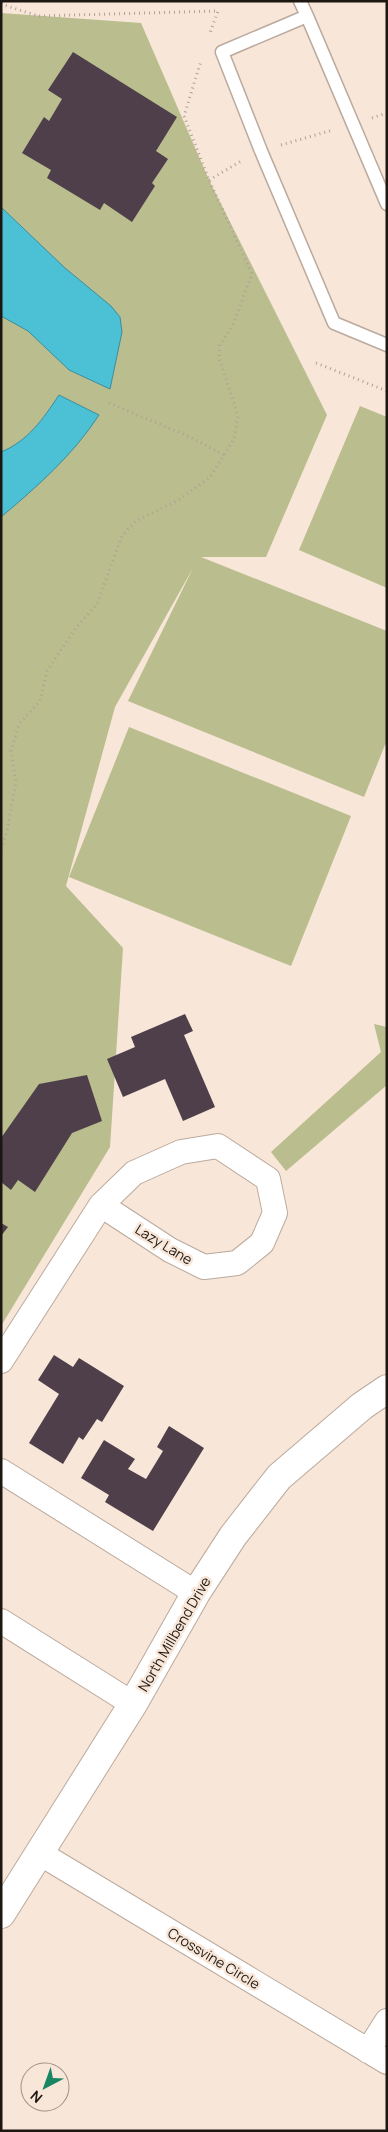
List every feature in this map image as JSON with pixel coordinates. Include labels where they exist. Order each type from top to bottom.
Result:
[{"type":"street","name":"Lazy Lane","points":[[1,1361],[102,1205],[134,1173],[181,1152],[218,1146],[268,1179],[276,1213],[262,1243],[236,1263],[204,1267],[170,1250],[102,1205]]},
{"type":"street","name":"North Millbend Drive","points":[[1,1914],[41,1854],[133,1704],[196,1593],[233,1536],[279,1477],[362,1406],[387,1389]]},
{"type":"street","points":[[1,1471],[196,1593]]},
{"type":"street","points":[[1,1621],[133,1704]]},
{"type":"street","name":"Crossvine Circle","points":[[41,1854],[377,2057]]},
{"type":"street","points":[[377,2057],[387,2021]]},
{"type":"lane","points":[[300,1],[354,123],[387,204]]},
{"type":"lane","points":[[307,16],[222,52],[261,152],[334,323],[387,345]]},
{"type":"path","points":[[1,4],[38,16],[218,11],[210,35]]},
{"type":"path","points":[[1,848],[7,831],[16,782],[11,751],[19,724],[40,701],[46,671],[75,629],[97,604],[122,536],[136,521],[195,489],[210,477],[234,439],[238,416],[219,358],[220,345],[233,325],[252,274],[209,180],[184,116],[201,60]]},
{"type":"path","points":[[209,180],[261,152],[387,113]]},
{"type":"path","points":[[316,363],[387,391]]},
{"type":"path","points":[[109,403],[190,437],[224,455]]},
{"type":"green space","points":[[1,13],[141,23],[209,180],[327,415],[266,557],[201,557],[387,631],[387,740],[364,797],[128,701],[193,568],[115,707],[66,886],[123,948],[110,1147],[1,1326]]},
{"type":"green space","points":[[360,406],[387,417],[387,588],[299,550]]},
{"type":"green space","points":[[129,727],[351,816],[291,966],[69,877]]},
{"type":"green space","points":[[374,1024],[387,1027],[387,1085],[286,1171],[271,1152],[381,1052]]},
{"type":"water","points":[[1,207],[65,268],[111,306],[120,317],[122,332],[110,389],[69,370],[28,331],[1,316]]},
{"type":"water","points":[[59,395],[99,415],[66,457],[1,517],[1,452],[27,435],[41,421]]},
{"type":"building","points":[[73,52],[177,117],[156,151],[168,159],[152,183],[155,186],[132,222],[104,203],[100,210],[47,178],[51,170],[22,153],[44,117],[49,121],[62,99],[48,90]]},
{"type":"building","points":[[185,1014],[193,1031],[184,1035],[215,1107],[183,1121],[165,1079],[123,1097],[107,1059],[135,1047],[131,1037]]},
{"type":"building","points":[[87,1075],[102,1121],[72,1133],[35,1192],[18,1180],[11,1190],[1,1182],[1,1138],[39,1084]]},
{"type":"building","points":[[1,1223],[8,1227],[1,1236]]},
{"type":"building","points":[[54,1355],[73,1367],[79,1358],[124,1386],[102,1422],[97,1419],[83,1440],[79,1437],[63,1464],[29,1443],[59,1394],[38,1380]]},
{"type":"building","points":[[169,1426],[204,1448],[153,1531],[105,1502],[109,1495],[81,1478],[104,1440],[135,1459],[128,1469],[146,1479],[163,1451],[157,1447]]}]
